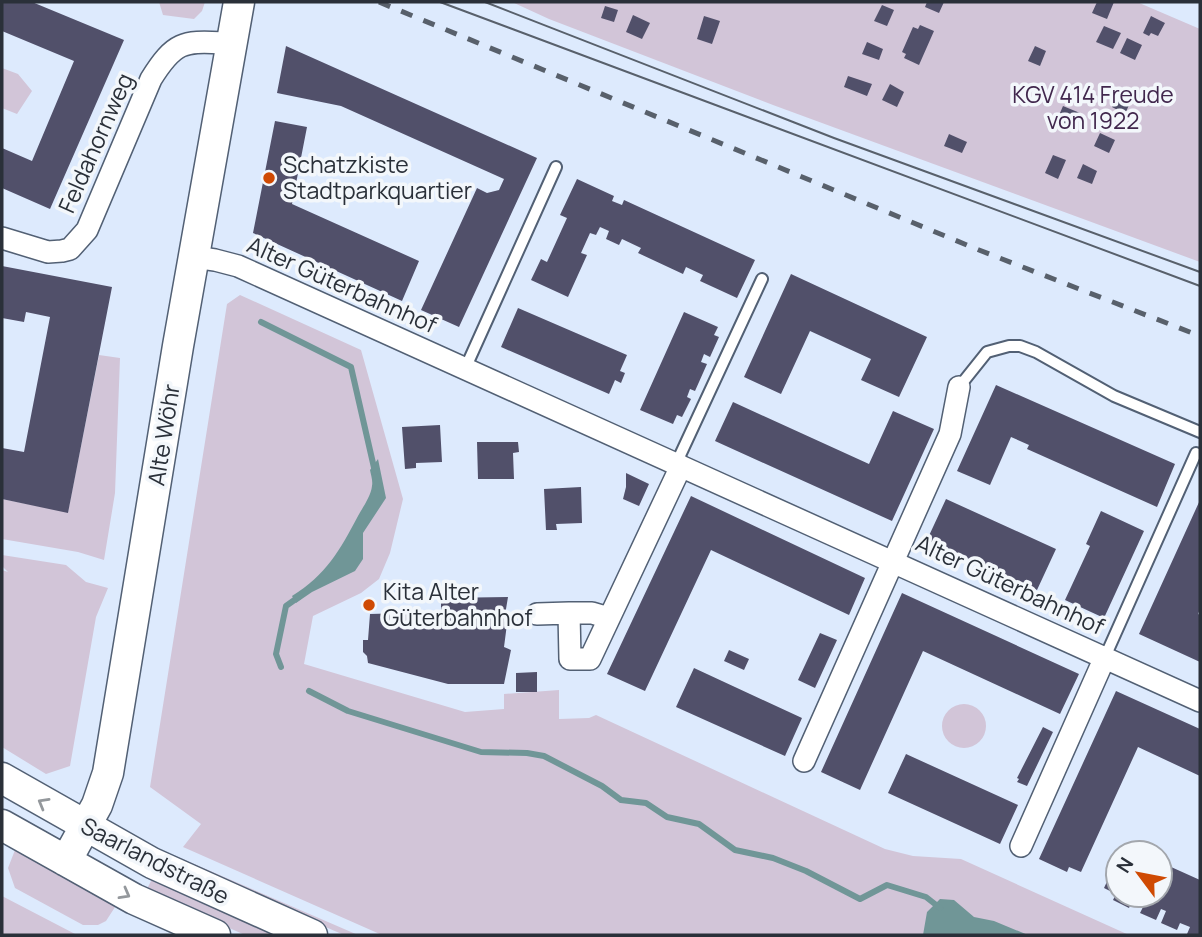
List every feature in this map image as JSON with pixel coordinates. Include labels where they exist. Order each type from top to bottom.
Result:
[{"type":"street","name":"Alte Wöhr","points":[[66,861],[97,805],[108,773],[239,2]]},
{"type":"street","name":"Feldahornweg","points":[[2,238],[48,252],[70,248],[87,230],[151,79],[164,58],[182,43],[232,43]]},
{"type":"street","name":"Alter Güterbahnhof","points":[[194,257],[238,267],[1200,701]]},
{"type":"street","name":"Alter Güterbahnhof","points":[[804,761],[950,435],[959,387]]},
{"type":"street","points":[[569,613],[570,659],[590,659],[678,465]]},
{"type":"street","points":[[537,614],[592,612],[609,618]]},
{"type":"street","name":"Alter Güterbahnhof","points":[[1021,846],[1105,657]]},
{"type":"street","name":"Saarlandstraße","points":[[2,778],[152,863],[312,935]]},
{"type":"street","name":"Saarlandstraße","points":[[2,825],[134,899],[215,935]]},
{"type":"lane","points":[[465,369],[556,167]]},
{"type":"lane","points":[[678,465],[761,279]]},
{"type":"lane","points":[[959,387],[987,352],[1020,346],[1036,352],[1114,396],[1200,432]]},
{"type":"lane","name":"Alter Güterbahnhof","points":[[1105,657],[1196,453]]},
{"type":"green space","points":[[159,2],[205,2],[202,11],[194,19],[163,15]]},
{"type":"green space","name":"KGV 414 Freude von 1922","points":[[512,2],[1137,2],[1200,29],[1200,262],[773,105],[549,19]]},
{"type":"green space","points":[[2,68],[18,74],[32,91],[17,114],[2,108]]},
{"type":"green space","points":[[240,295],[361,350],[403,499],[390,553],[379,579],[361,593],[313,616],[304,664],[465,712],[504,709],[504,694],[559,690],[559,719],[589,718],[596,715],[885,849],[913,856],[961,859],[1129,935],[382,935],[183,847],[201,824],[150,787],[227,304]]},
{"type":"green space","points":[[99,355],[120,358],[115,493],[104,560],[78,552],[2,539],[2,499],[68,512]]},
{"type":"green space","points":[[2,555],[66,565],[86,582],[108,588],[96,617],[70,766],[46,774],[2,747],[2,570],[8,572],[2,566]]},
{"type":"green space","points":[[964,704],[979,711],[986,726],[979,741],[964,748],[949,741],[942,726],[949,711]]},
{"type":"green space","points":[[15,850],[117,904],[106,921],[98,925],[83,925],[15,888],[8,868]]},
{"type":"green space","points":[[171,854],[358,935],[344,935],[169,859]]},
{"type":"green space","points":[[153,877],[286,935],[245,935],[146,891]]},
{"type":"green space","points":[[2,896],[77,935],[2,935]]},
{"type":"shaded area","points":[[378,459],[386,498],[363,533],[363,559],[355,571],[296,603],[292,596],[323,570],[345,540],[370,494],[370,470]]},
{"type":"shaded area","points":[[940,899],[954,900],[974,917],[994,921],[1028,935],[923,935],[927,912]]},
{"type":"building","points":[[2,2],[32,2],[124,40],[50,209],[2,188],[2,148],[32,161],[74,61],[2,31]]},
{"type":"building","points":[[927,2],[944,2],[939,13],[925,7]]},
{"type":"building","points":[[1097,2],[1114,2],[1107,19],[1092,13]]},
{"type":"building","points":[[882,5],[894,10],[887,26],[874,21]]},
{"type":"building","points":[[605,6],[618,10],[614,22],[601,18]]},
{"type":"building","points":[[633,15],[650,23],[642,39],[626,32]]},
{"type":"building","points":[[704,16],[720,21],[712,44],[697,39]]},
{"type":"building","points":[[1151,16],[1165,23],[1158,36],[1143,33]]},
{"type":"building","points":[[920,25],[934,31],[919,65],[904,58],[906,54],[902,52],[913,27],[918,29]]},
{"type":"building","points":[[1104,26],[1121,33],[1113,49],[1096,42]]},
{"type":"building","points":[[1127,38],[1142,45],[1135,60],[1120,53]]},
{"type":"building","points":[[867,42],[883,49],[879,60],[862,54]]},
{"type":"building","points":[[286,46],[537,158],[459,327],[421,310],[477,188],[487,193],[499,190],[504,179],[341,106],[277,93]]},
{"type":"building","points":[[1035,46],[1046,51],[1040,66],[1028,61]]},
{"type":"building","points":[[848,76],[872,84],[867,96],[844,87]]},
{"type":"building","points":[[890,84],[904,92],[897,107],[882,100]]},
{"type":"building","points":[[1120,89],[1133,96],[1125,114],[1112,107]]},
{"type":"building","points":[[1063,106],[1080,113],[1074,127],[1057,120]]},
{"type":"building","points":[[275,121],[307,127],[292,204],[419,261],[402,301],[253,233]]},
{"type":"building","points":[[1100,133],[1115,140],[1109,153],[1094,146]]},
{"type":"building","points":[[949,134],[967,142],[962,153],[944,146]]},
{"type":"building","points":[[1053,155],[1066,160],[1058,179],[1045,173]]},
{"type":"building","points":[[1083,164],[1097,171],[1092,184],[1077,178]]},
{"type":"building","points":[[577,179],[614,196],[612,201],[622,205],[624,200],[755,260],[737,298],[700,281],[703,275],[686,267],[683,274],[638,253],[641,248],[622,239],[619,245],[606,239],[609,231],[600,227],[596,235],[590,233],[581,253],[587,255],[568,297],[531,280],[541,259],[547,262],[567,218],[560,215]]},
{"type":"building","points":[[2,266],[112,287],[68,513],[2,499],[2,448],[24,452],[50,317],[26,312],[24,322],[2,318]]},
{"type":"building","points":[[791,274],[927,337],[899,397],[861,380],[871,359],[810,331],[781,394],[744,377]]},
{"type":"building","points":[[518,308],[627,355],[620,371],[625,373],[621,383],[615,380],[609,394],[501,347]]},
{"type":"building","points":[[684,312],[718,327],[714,335],[719,337],[710,357],[704,354],[701,362],[707,364],[695,391],[690,389],[687,397],[691,399],[682,417],[677,415],[673,424],[640,410]]},
{"type":"building","points":[[996,385],[1175,464],[1157,507],[1027,449],[1029,445],[1011,437],[990,485],[957,471]]},
{"type":"building","points":[[733,402],[869,464],[893,411],[934,429],[892,521],[715,441]]},
{"type":"building","points":[[440,425],[442,462],[416,463],[416,468],[405,469],[402,427]]},
{"type":"building","points":[[477,442],[518,442],[519,452],[513,453],[514,479],[478,479]]},
{"type":"building","points":[[626,473],[649,484],[639,506],[623,499]]},
{"type":"building","points":[[581,487],[582,523],[556,524],[557,530],[546,530],[544,489]]},
{"type":"building","points":[[691,496],[865,578],[849,615],[711,550],[645,691],[607,674]]},
{"type":"building","points":[[946,499],[1056,549],[1037,590],[927,540]]},
{"type":"building","points":[[1200,500],[1198,614],[1200,662],[1139,634]]},
{"type":"building","points":[[1101,511],[1144,531],[1104,618],[1065,600],[1090,546],[1086,544]]},
{"type":"building","points":[[902,593],[1079,674],[1060,714],[923,651],[860,790],[821,772]]},
{"type":"building","points":[[508,597],[504,647],[511,650],[504,684],[448,684],[368,663],[363,652],[363,640],[368,640],[370,614],[441,612],[441,598]]},
{"type":"building","points":[[820,633],[837,640],[815,688],[798,680]]},
{"type":"building","points":[[729,650],[749,659],[744,670],[724,661]]},
{"type":"building","points":[[694,668],[802,718],[785,756],[676,707]]},
{"type":"building","points":[[537,672],[537,692],[516,692],[516,673]]},
{"type":"building","points":[[1116,691],[1200,729],[1200,776],[1138,747],[1081,872],[1069,867],[1067,872],[1039,859]]},
{"type":"building","points":[[1043,727],[1053,732],[1027,786],[1017,782],[1017,778]]},
{"type":"building","points":[[906,754],[1018,805],[1000,844],[888,793]]},
{"type":"building","points":[[1174,868],[1200,880],[1200,935],[1187,934],[1190,927],[1180,923],[1177,930],[1161,923],[1166,911],[1161,909],[1174,909]]},
{"type":"building","points":[[1142,909],[1161,909],[1156,920],[1140,913]]},
{"type":"waterway","points":[[261,322],[351,367],[375,472]]},
{"type":"waterway","points":[[281,667],[276,654],[286,606],[300,596]]},
{"type":"waterway","points":[[309,691],[348,711],[481,752],[544,756],[602,786],[621,800],[646,803],[667,817],[699,824],[735,850],[773,858],[806,871],[860,899],[887,885],[926,897],[940,908]]},
{"type":"tram line","points":[[440,2],[1200,286]]},
{"type":"tram line","points":[[485,2],[834,138],[1200,272]]},
{"type":"railway","points":[[379,2],[979,250],[1200,336]]},
{"type":"place","name":"Schatzkiste Stadtparkquartier","points":[[269,178]]},
{"type":"place","name":"Kita Alter Güterbahnhof","points":[[369,605]]}]
